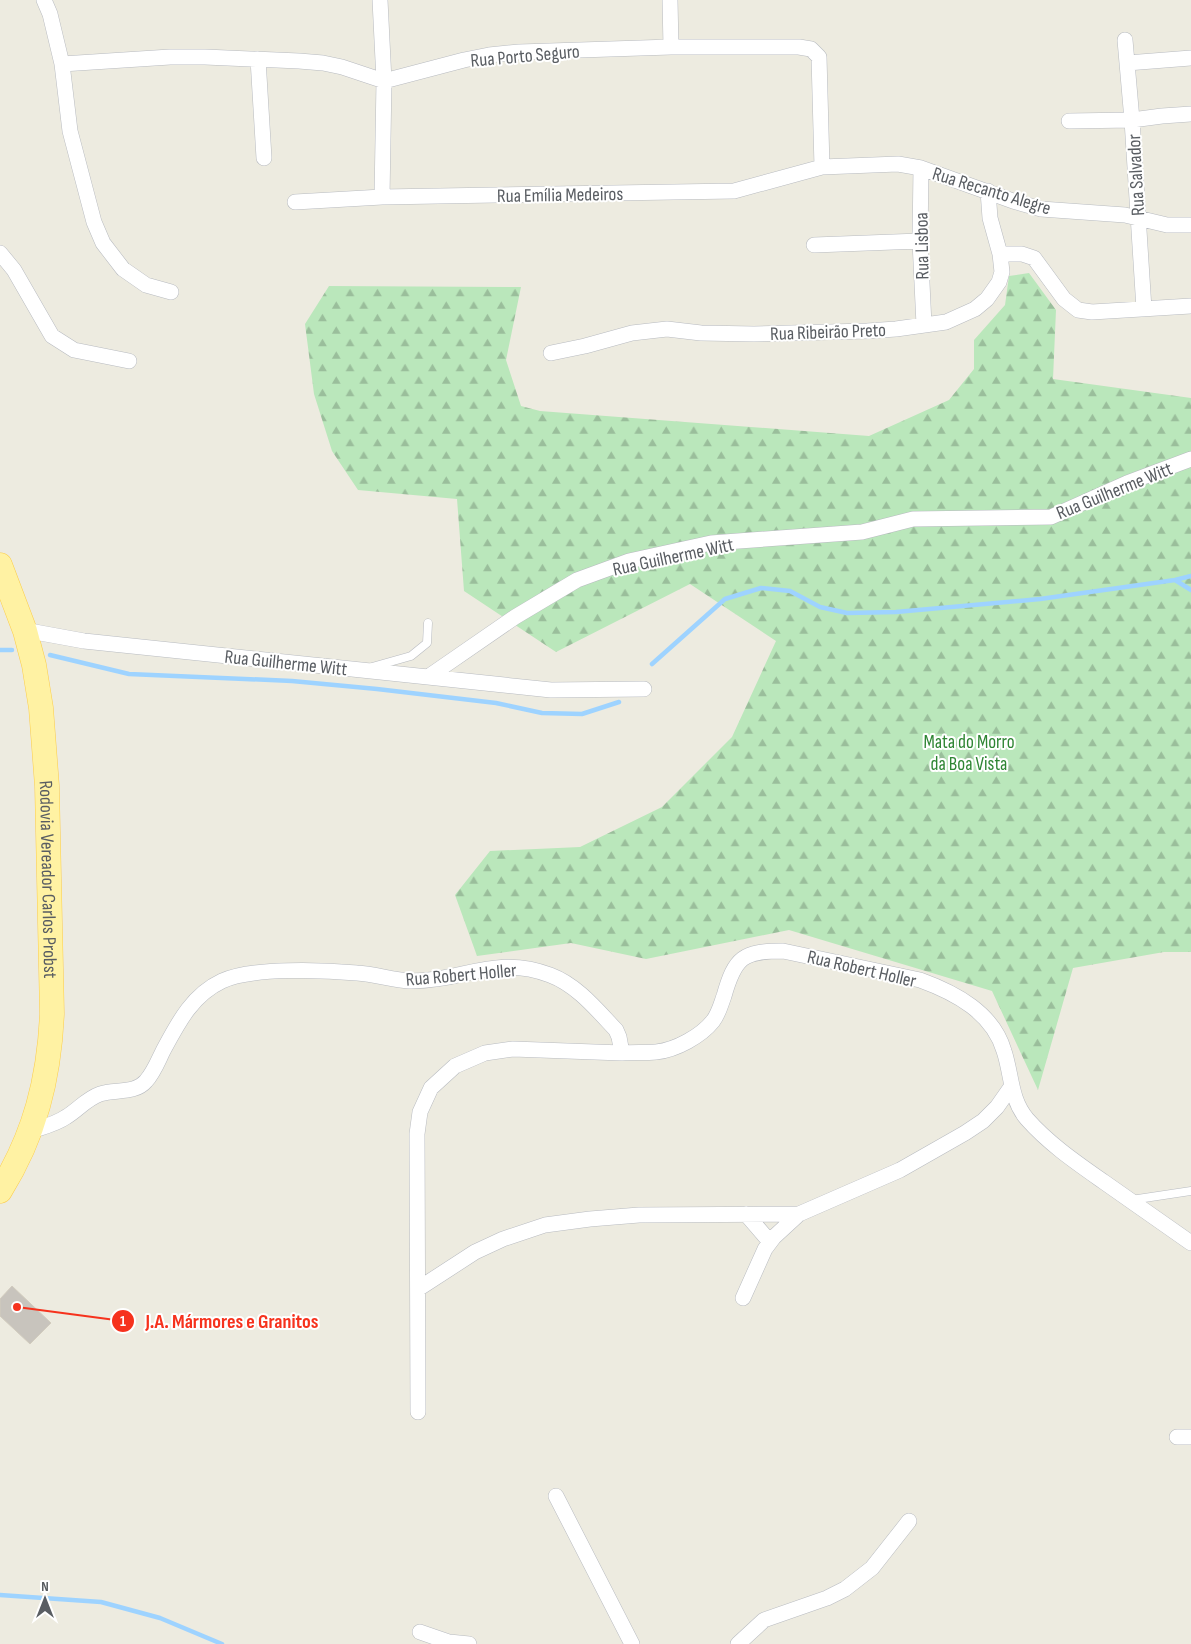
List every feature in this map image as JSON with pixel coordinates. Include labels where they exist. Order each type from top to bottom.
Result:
[{"type":"main road","name":"Rodovia Vereador Carlos Probst","points":[[0,565],[24,630],[34,665],[45,745],[52,1014],[51,1042],[40,1103],[31,1131],[13,1171],[0,1191]]},
{"type":"street","points":[[44,0],[50,14],[62,64],[70,131],[94,222],[104,243],[123,269],[146,285],[171,292]]},
{"type":"street","points":[[380,0],[384,81],[382,197]]},
{"type":"street","points":[[670,0],[671,46]]},
{"type":"street","name":"Rua Salvador","points":[[1125,40],[1144,309]]},
{"type":"street","name":"Rua Porto Seguro","points":[[384,81],[489,55],[519,52],[671,46],[799,47],[811,49],[819,57],[822,168]]},
{"type":"street","points":[[62,64],[170,57],[258,59],[323,63],[342,67],[384,81]]},
{"type":"street","points":[[1127,63],[1191,58]]},
{"type":"street","points":[[258,59],[264,158]]},
{"type":"street","points":[[1069,121],[1132,120],[1191,114]]},
{"type":"street","name":"Rua Recanto Alegre","points":[[822,168],[898,164],[921,168],[1041,209],[1125,214],[1152,223],[1191,225]]},
{"type":"street","name":"Rua Emília Medeiros","points":[[295,202],[382,197],[734,191],[822,168]]},
{"type":"street","name":"Rua Lisboa","points":[[921,168],[920,241],[924,325]]},
{"type":"street","name":"Rua Ribeirão Preto","points":[[551,352],[585,346],[632,334],[667,329],[701,333],[754,334],[867,331],[946,322],[975,309],[986,300],[999,282],[1002,272],[1000,254],[990,218],[988,191]]},
{"type":"street","points":[[814,245],[920,241]]},
{"type":"street","points":[[0,254],[14,270],[52,336],[74,350],[129,360]]},
{"type":"street","points":[[1000,254],[1022,254],[1034,258],[1064,300],[1078,310],[1092,312],[1191,306]]},
{"type":"street","name":"Rua Guilherme Witt","points":[[24,630],[84,641],[428,677],[515,617],[577,580],[629,561],[711,543],[862,532],[913,519],[1050,517],[1128,483],[1191,459]]},
{"type":"street","points":[[428,677],[551,690],[644,689]]},
{"type":"street","name":"Rua Robert Holler","points":[[31,1131],[67,1117],[93,1097],[133,1089],[145,1083],[153,1072],[186,1010],[223,980],[256,973],[288,971],[358,973],[410,981],[431,980],[489,968],[510,966],[530,969],[552,975],[573,988],[616,1030],[620,1036],[622,1053],[658,1052],[681,1045],[704,1030],[714,1020],[720,1008],[729,977],[735,966],[746,956],[763,951],[783,951],[920,980],[959,998],[984,1016],[996,1032],[1005,1052],[1011,1088],[1018,1106],[1026,1119],[1059,1150],[1191,1243]]},
{"type":"street","points":[[418,1412],[417,1134],[420,1112],[431,1088],[455,1066],[485,1053],[513,1049],[622,1053]]},
{"type":"street","points":[[743,1298],[765,1249],[799,1214],[900,1170],[965,1133],[983,1121],[1011,1088]]},
{"type":"street","points":[[746,1214],[770,1242]]},
{"type":"street","points":[[418,1290],[475,1252],[503,1238],[545,1226],[590,1219],[638,1215],[799,1214]]},
{"type":"street","points":[[556,1496],[632,1644]]},
{"type":"street","points":[[738,1644],[764,1620],[827,1598],[845,1589],[872,1568],[909,1521]]},
{"type":"street","points":[[420,1632],[449,1642],[469,1644]]},
{"type":"lane","points":[[362,670],[411,656],[427,643],[428,623]]},
{"type":"lane","points":[[1130,1200],[1191,1191]]},
{"type":"green space","name":"Mata do Morro da Boa Vista","points":[[1029,273],[1056,310],[1053,379],[1191,398],[1191,952],[1164,952],[1073,968],[1038,1090],[992,991],[789,930],[646,959],[571,943],[477,956],[455,895],[490,851],[580,847],[662,807],[732,737],[776,641],[690,584],[556,652],[464,591],[457,499],[358,490],[332,451],[314,394],[305,324],[329,286],[521,287],[506,360],[521,406],[540,411],[869,436],[949,400],[974,369],[974,340],[1005,305],[1009,276]]},
{"type":"building","points":[[12,1286],[51,1323],[30,1344],[0,1316],[0,1299]]},
{"type":"waterway","points":[[652,664],[725,599],[761,588],[790,591],[820,607],[847,613],[896,612],[1040,599],[1175,580],[1191,576]]},
{"type":"waterway","points":[[1175,580],[1191,590]]},
{"type":"waterway","points":[[0,650],[12,650]]},
{"type":"waterway","points":[[50,655],[129,674],[292,681],[377,689],[496,703],[542,713],[582,714],[619,702]]},
{"type":"waterway","points":[[0,1595],[101,1602],[160,1618],[222,1644]]},
{"type":"place","name":"J.A. Mármores e Granitos","points":[[17,1307]]}]
